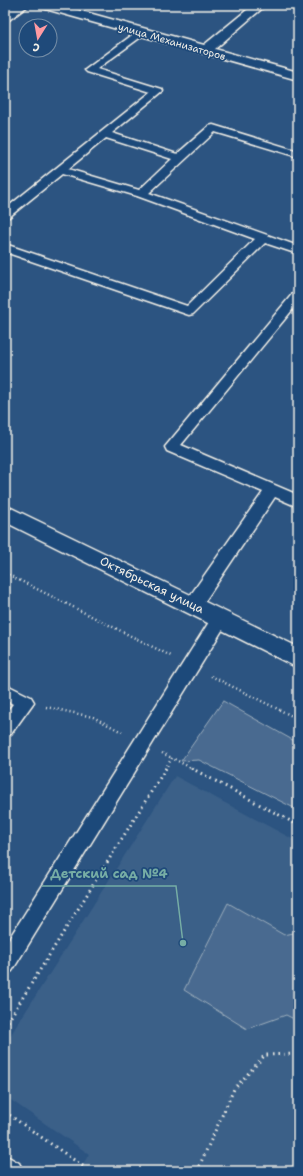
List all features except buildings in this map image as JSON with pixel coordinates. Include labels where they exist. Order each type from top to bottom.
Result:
[{"type":"street","points":[[5,17],[23,5]]},
{"type":"street","name":"улица Механизаторов","points":[[46,5],[298,76]]},
{"type":"street","points":[[206,50],[260,5]]},
{"type":"street","name":"Октябрьская улица","points":[[5,513],[298,658]]},
{"type":"lane","points":[[5,215],[158,90],[90,70],[142,32]]},
{"type":"lane","points":[[141,194],[213,128],[298,154]]},
{"type":"lane","points":[[104,134],[179,158]]},
{"type":"lane","points":[[60,170],[141,194],[298,250]]},
{"type":"lane","points":[[5,248],[189,311],[263,238]]},
{"type":"lane","points":[[298,295],[172,447],[298,501]]},
{"type":"lane","points":[[193,606],[272,490]]},
{"type":"lane","points":[[5,964],[220,619]]},
{"type":"lane","points":[[5,691],[25,702],[5,728]]},
{"type":"lane","points":[[5,1167],[11,1171]]},
{"type":"path","points":[[5,573],[298,719]]},
{"type":"path","points":[[25,702],[93,717],[298,825]]},
{"type":"path","points":[[5,1026],[172,758]]},
{"type":"path","points":[[197,1171],[234,1089],[265,1055],[296,1054],[298,1056]]},
{"type":"path","points":[[5,1112],[90,1171]]},
{"type":"shaded area","points":[[223,701],[298,743],[298,810],[199,760],[181,761]]},
{"type":"shaded area","points":[[175,776],[298,842],[298,1171],[79,1171],[89,1154],[5,1096],[5,1044]]},
{"type":"shaded area","points":[[228,903],[284,935],[298,932],[298,1021],[286,1015],[247,1029],[184,990]]},
{"type":"place","name":"Детский сад №4","points":[[183,943]]}]
